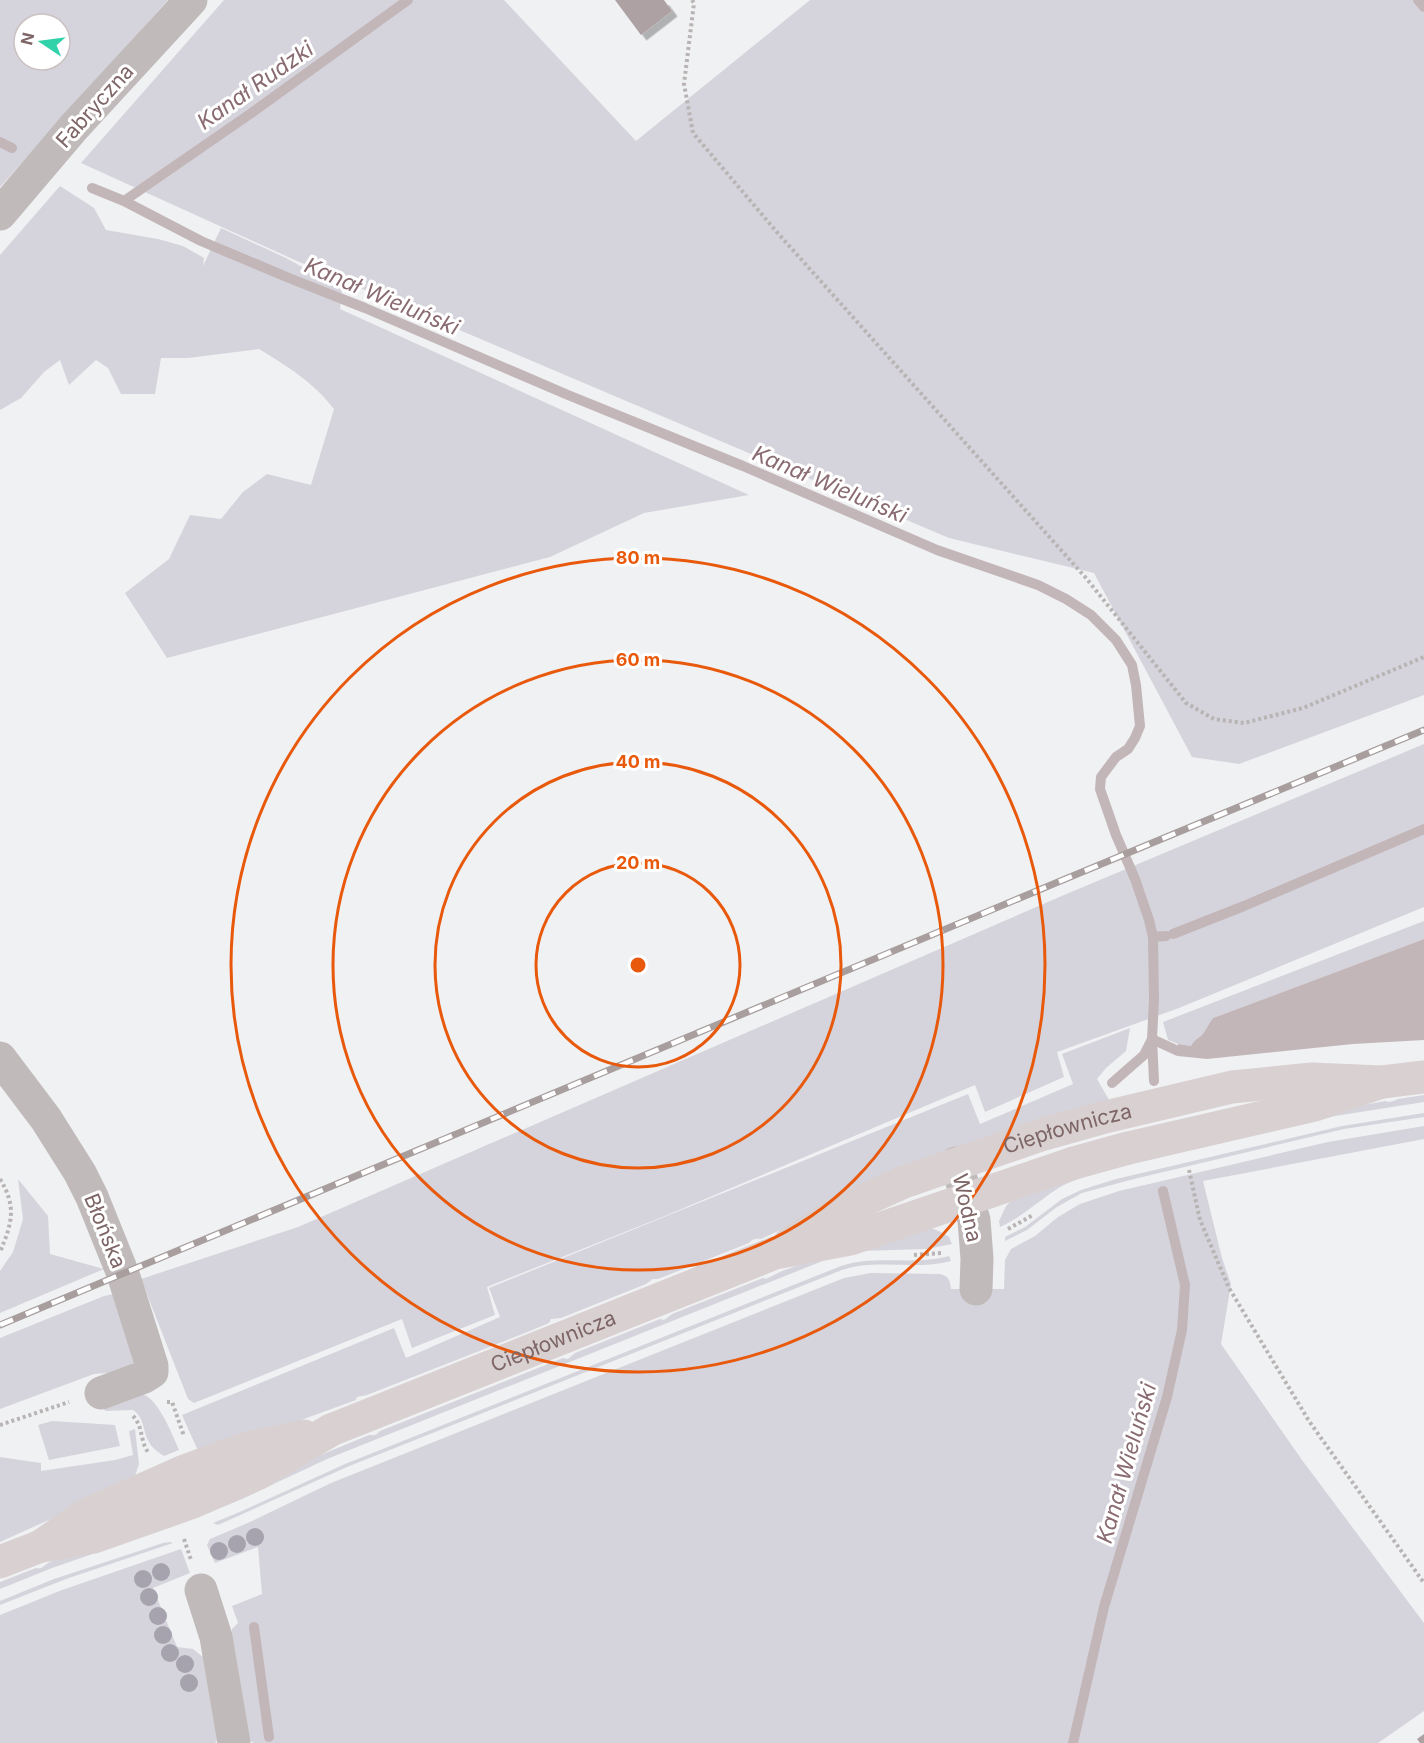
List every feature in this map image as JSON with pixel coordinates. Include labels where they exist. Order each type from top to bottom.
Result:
[{"type":"main road","name":"Ciepłownicza","points":[[0,1562],[41,1546],[94,1537],[213,1494],[257,1474],[331,1430],[775,1253],[844,1209],[904,1182],[956,1163],[1101,1118],[1232,1087],[1312,1079],[1382,1082],[1424,1077]]},
{"type":"main road","name":"Ciepłownicza","points":[[775,1253],[850,1239],[1030,1177],[1104,1155],[1315,1105],[1382,1082]]},
{"type":"street","name":"Fabryczna","points":[[0,214],[75,127],[191,0]]},
{"type":"street","name":"Błońska","points":[[0,1058],[52,1128],[92,1197],[123,1274],[152,1365],[152,1372],[144,1377],[102,1393]]},
{"type":"street","name":"Wodna","points":[[956,1163],[974,1220],[977,1241],[976,1289]]},
{"type":"street","points":[[201,1590],[216,1637],[234,1743]]},
{"type":"path","points":[[692,0],[694,3],[684,84],[693,133],[775,230],[1086,578],[1186,703],[1214,719],[1244,723],[1303,708],[1424,657]]},
{"type":"path","points":[[1189,1170],[1200,1220],[1229,1288],[1309,1421],[1424,1583]]},
{"type":"path","points":[[0,1179],[9,1194],[11,1210],[10,1229],[0,1252]]},
{"type":"path","points":[[0,1425],[102,1393]]},
{"type":"path","points":[[130,1413],[139,1422],[144,1448],[149,1454]]},
{"type":"shaded area","points":[[0,0],[168,0],[0,187]]},
{"type":"shaded area","points":[[224,0],[504,0],[636,141],[810,0],[1424,0],[1424,695],[1239,764],[1192,757],[1094,573],[949,538],[297,261],[81,163]]},
{"type":"shaded area","points":[[60,186],[94,208],[106,230],[183,246],[204,258],[203,266],[221,228],[286,258],[342,289],[340,309],[749,495],[644,513],[550,557],[167,658],[125,593],[169,559],[190,515],[221,519],[243,492],[267,474],[311,485],[334,409],[308,382],[259,349],[188,358],[161,358],[155,394],[121,394],[108,368],[96,360],[69,385],[60,360],[44,372],[21,398],[0,410],[0,255]]},
{"type":"shaded area","points":[[1424,744],[1424,907],[1179,1008],[1057,1052],[1064,1077],[985,1112],[975,1085],[665,1216],[487,1287],[495,1315],[412,1348],[402,1319],[194,1403],[188,1399],[141,1279],[298,1227],[1064,895]]},
{"type":"shaded area","points":[[1424,921],[1424,939],[1213,1018],[1202,1035],[1191,1046],[1168,1040],[1163,1022]]},
{"type":"shaded area","points":[[1424,939],[1424,1040],[1353,1044],[1207,1059],[1178,1056],[1178,1044],[1191,1046],[1202,1035],[1213,1018]]},
{"type":"shaded area","points":[[1130,1028],[1126,1051],[1097,1079],[1112,1105],[802,1220],[761,1239],[754,1239],[749,1243],[653,1279],[646,1284],[561,1318],[551,1319],[549,1323],[525,1333],[279,1428],[199,1453],[182,1415],[394,1328],[406,1358],[500,1317],[489,1288],[968,1094],[980,1124],[1073,1084],[1062,1054]]},
{"type":"shaded area","points":[[1424,1095],[1424,1102],[1335,1116],[1086,1176],[1062,1186],[1000,1227],[999,1221],[1006,1206],[1020,1193],[1040,1184],[1120,1160],[1305,1116]]},
{"type":"shaded area","points":[[1424,1113],[1424,1117],[1344,1129],[1082,1193],[1057,1207],[1027,1230],[1005,1241],[1005,1237],[1025,1227],[1062,1199],[1081,1190],[1116,1179],[1342,1126]]},
{"type":"shaded area","points":[[1424,1126],[1424,1139],[1203,1181],[1222,1258],[1231,1284],[1221,1344],[1302,1460],[1424,1623],[1424,1711],[1378,1743],[254,1743],[250,1741],[232,1636],[232,1629],[238,1623],[232,1606],[262,1594],[258,1547],[215,1563],[207,1545],[210,1539],[331,1483],[844,1278],[871,1273],[940,1274],[948,1279],[951,1289],[1004,1289],[1005,1260],[1011,1249],[1035,1236],[1058,1217],[1080,1204],[1119,1191],[1328,1142]]},
{"type":"shaded area","points":[[18,1179],[48,1216],[50,1254],[104,1269],[0,1313],[0,1271],[13,1252],[23,1219]]},
{"type":"shaded area","points":[[931,1228],[949,1237],[952,1244],[927,1249],[859,1251],[835,1256],[327,1459],[208,1513],[228,1498],[323,1454],[369,1435],[376,1435],[380,1431],[563,1358],[568,1359],[575,1353],[660,1319],[664,1320],[672,1314],[763,1278],[766,1279],[810,1261]]},
{"type":"shaded area","points":[[949,1256],[951,1261],[937,1264],[869,1265],[842,1270],[347,1467],[218,1525],[213,1523],[345,1464],[841,1266],[868,1261],[922,1260]]},
{"type":"shaded area","points":[[114,1294],[140,1357],[123,1372],[94,1374],[0,1409],[0,1338]]},
{"type":"shaded area","points":[[140,1393],[153,1401],[179,1450],[164,1456],[155,1450],[147,1438],[140,1417],[133,1410],[106,1411],[102,1408]]},
{"type":"shaded area","points":[[52,1421],[115,1425],[120,1446],[49,1460],[38,1425]]},
{"type":"shaded area","points":[[135,1429],[139,1464],[133,1482],[0,1542],[0,1457],[41,1463],[41,1471],[115,1460],[133,1455],[129,1431]]},
{"type":"shaded area","points":[[188,1521],[52,1568],[0,1589],[0,1582],[41,1568],[54,1560]]},
{"type":"shaded area","points":[[170,1542],[173,1543],[66,1579],[0,1605],[0,1601],[54,1579]]},
{"type":"shaded area","points":[[181,1549],[190,1573],[153,1588],[177,1647],[193,1649],[203,1657],[217,1740],[215,1743],[0,1743],[0,1615],[62,1590]]},
{"type":"building","points":[[615,0],[664,0],[672,11],[641,35]]},
{"type":"building","points":[[1424,1734],[1424,1743],[1420,1743],[1417,1739]]},
{"type":"waterway","name":"Kanał Rudzki","points":[[124,201],[408,0]]},
{"type":"waterway","points":[[1418,0],[1424,7]]},
{"type":"waterway","name":"Kanał Wieluński","points":[[0,142],[12,148]]},
{"type":"waterway","name":"Kanał Wieluński","points":[[92,188],[124,201],[201,241],[743,466],[937,550],[1038,585],[1091,615],[1116,640],[1132,665],[1136,685],[1140,726],[1128,749],[1116,757],[1101,777],[1100,789],[1135,879],[1153,937],[1154,1081]]},
{"type":"waterway","points":[[1173,934],[1424,829]]},
{"type":"waterway","points":[[1153,937],[1166,936]]},
{"type":"waterway","points":[[1112,1083],[1144,1055],[1152,1039],[1178,1051],[1191,1051]]},
{"type":"waterway","name":"Kanał Wieluński","points":[[1073,1743],[1104,1607],[1167,1397],[1182,1330],[1185,1285],[1163,1191]]},
{"type":"waterway","points":[[254,1627],[269,1737]]},
{"type":"railway","points":[[0,1325],[1424,730]]}]
